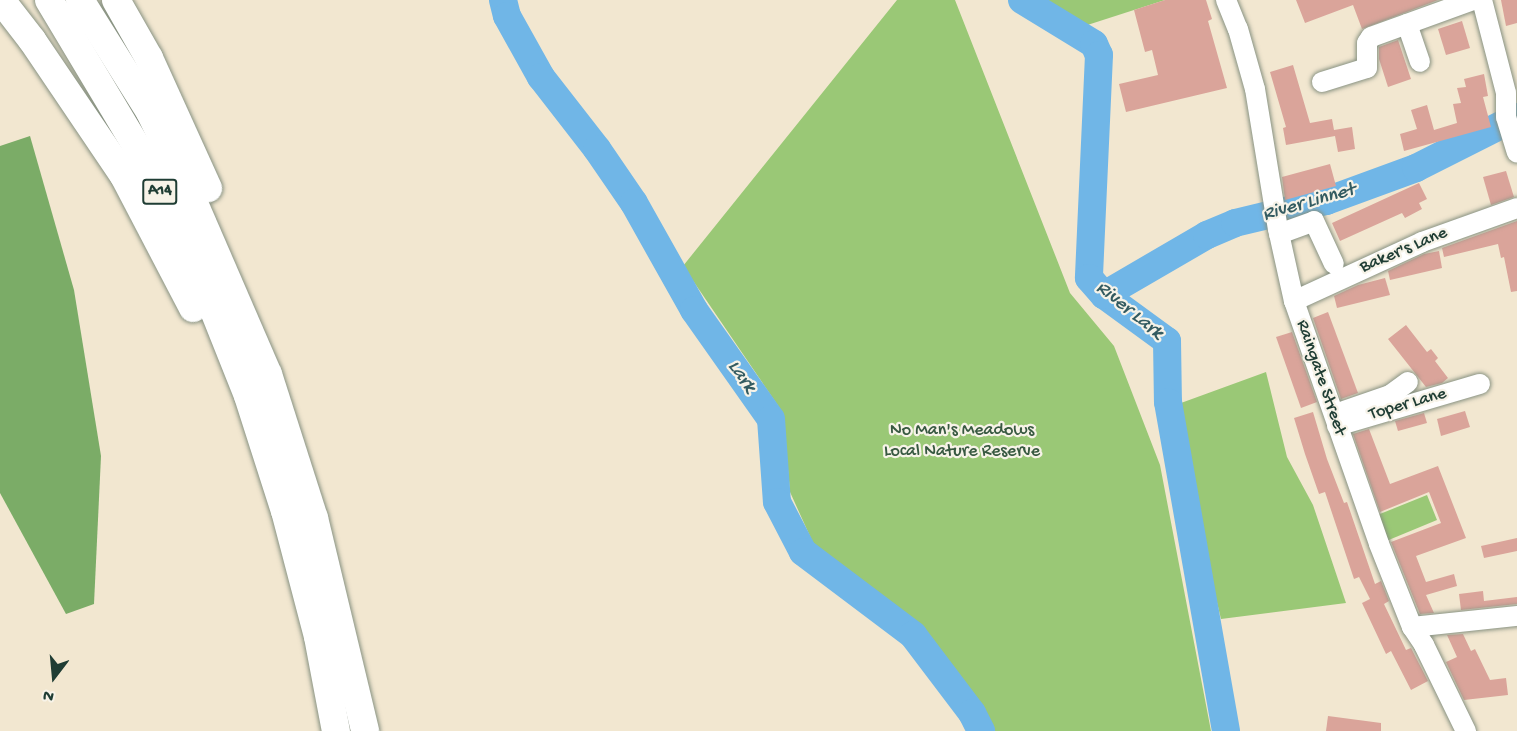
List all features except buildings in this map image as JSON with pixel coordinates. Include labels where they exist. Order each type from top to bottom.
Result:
[{"type":"highway","points":[[1,0],[32,40],[124,176],[212,344],[248,396]]},
{"type":"highway","name":"A14","points":[[49,0],[146,162],[215,313],[248,396],[291,534],[318,637],[336,731]]},
{"type":"highway","name":"A14","points":[[80,0],[150,112],[190,194],[268,374],[314,518],[364,731]]},
{"type":"highway","points":[[116,0],[159,79],[208,187],[261,316],[268,374]]},
{"type":"street","points":[[1322,82],[1367,68],[1367,43],[1371,37],[1473,0]]},
{"type":"street","points":[[1482,0],[1509,87],[1517,152]]},
{"type":"street","name":"Raingate Street","points":[[1227,4],[1256,89],[1279,231],[1294,301],[1335,420],[1412,627],[1424,645],[1466,731]]},
{"type":"street","points":[[1407,24],[1420,62]]},
{"type":"street","name":"Baker's Lane","points":[[1294,301],[1422,242],[1517,208]]},
{"type":"street","points":[[1279,231],[1314,221],[1334,264]]},
{"type":"street","name":"Toper Lane","points":[[1335,420],[1390,394],[1408,382]]},
{"type":"street","name":"Toper Lane","points":[[1335,420],[1480,384]]},
{"type":"street","points":[[1412,627],[1517,616]]},
{"type":"green space","name":"No Man's Meadows Local Nature Reserve","points":[[897,0],[955,0],[1070,293],[1114,346],[1160,465],[1211,731],[994,731],[919,630],[818,554],[790,492],[783,413],[683,266]]},
{"type":"green space","points":[[1030,0],[1165,0],[1075,29]]},
{"type":"green space","points":[[30,136],[74,290],[101,456],[94,604],[66,614],[0,493],[0,146]]},
{"type":"green space","points":[[1266,372],[1287,457],[1313,505],[1346,603],[1221,619],[1170,407]]},
{"type":"green space","points":[[1427,495],[1437,520],[1379,544],[1370,518]]},
{"type":"waterway","name":"Lark","points":[[503,0],[507,16],[541,77],[597,149],[634,203],[694,310],[771,419],[777,502],[803,552],[913,635],[972,713],[981,731]]},
{"type":"waterway","name":"River Lark","points":[[1022,0],[1094,44],[1099,55],[1089,278],[1104,295],[1167,341],[1168,402],[1226,731]]},
{"type":"waterway","name":"River Linnet","points":[[1104,295],[1207,235],[1235,223],[1326,201],[1416,168],[1517,117]]}]
